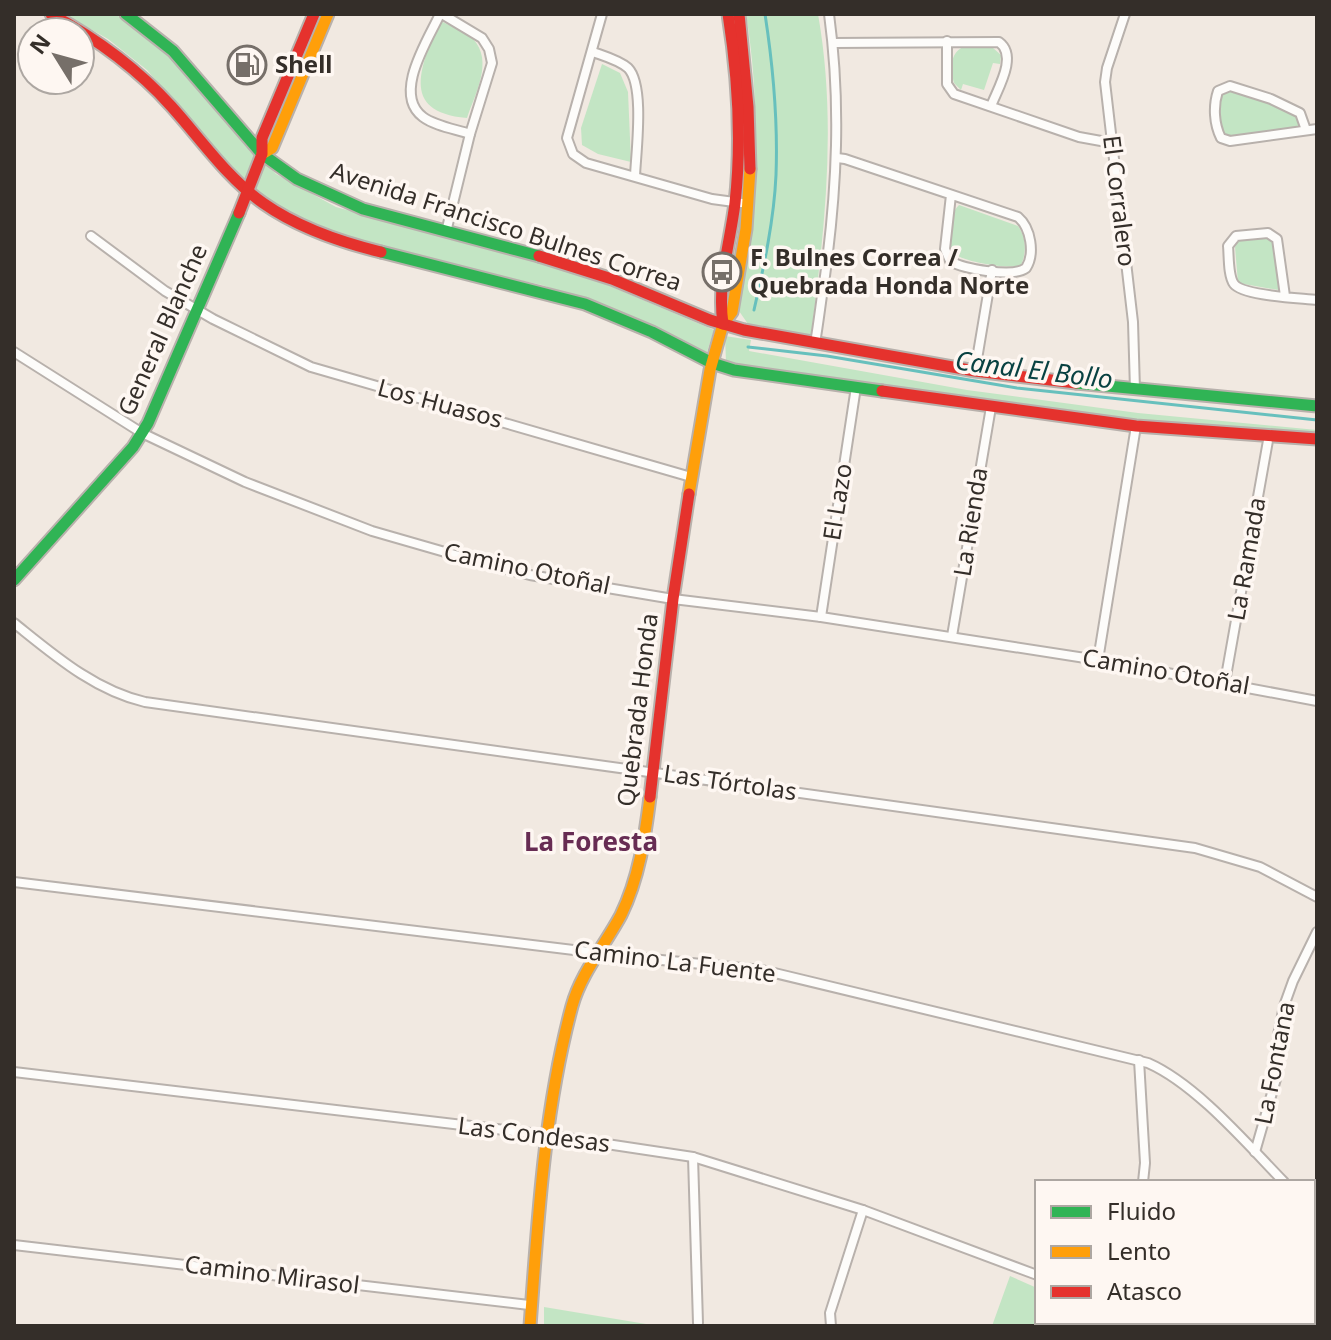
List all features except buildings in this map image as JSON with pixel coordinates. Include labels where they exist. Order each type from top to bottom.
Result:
[{"type":"street","name":"Avenida Francisco Bulnes Correa","points":[[51,14],[131,64],[248,191],[277,212],[330,238],[585,304],[652,332],[712,363],[734,370],[1136,426],[1317,439]]},
{"type":"street","name":"Avenida Francisco Bulnes Correa","points":[[126,14],[173,51],[262,154],[288,174],[334,199],[609,278],[723,324],[975,371],[1135,390],[1317,406]]},
{"type":"street","name":"General Blanche","points":[[14,580],[142,433],[248,191],[262,154],[262,138],[314,14]]},
{"type":"street","name":"General Blanche","points":[[262,154],[272,148],[322,20],[328,14]]},
{"type":"street","points":[[446,232],[470,134],[492,63],[482,38],[441,14],[411,79],[410,96],[423,117],[470,134]]},
{"type":"street","points":[[602,14],[567,138],[570,149],[581,161],[712,199],[749,204]]},
{"type":"street","points":[[723,324],[719,306],[735,202],[738,105],[728,14]]},
{"type":"street","points":[[723,324],[732,312],[749,204],[750,126],[739,14]]},
{"type":"street","points":[[815,343],[837,158],[829,14]]},
{"type":"street","name":"El Corralero","points":[[1125,14],[1105,82],[1135,336],[1135,390]]},
{"type":"street","points":[[300,80],[299,66],[307,43],[305,33]]},
{"type":"street","points":[[947,41],[947,81],[950,90],[1079,137],[1112,143]]},
{"type":"street","points":[[833,43],[996,42],[1006,47],[1008,60],[991,106]]},
{"type":"street","points":[[593,52],[621,63],[630,70],[634,79],[638,130],[635,176]]},
{"type":"street","points":[[1306,130],[1300,113],[1271,99],[1230,86],[1218,91],[1215,100],[1217,129],[1221,138],[1230,141],[1317,129]]},
{"type":"street","points":[[837,158],[1015,215],[1026,225],[1031,256],[1028,266],[1015,274],[955,264],[945,249],[951,195]]},
{"type":"street","points":[[1285,296],[1277,239],[1268,233],[1236,236],[1228,246],[1232,281],[1236,287],[1244,291],[1317,300]]},
{"type":"street","name":"Los Huasos","points":[[91,236],[165,291],[311,367],[691,477]]},
{"type":"street","points":[[975,371],[992,270]]},
{"type":"street","name":"Quebrada Honda","points":[[530,1326],[529,1305],[547,1135],[570,1013],[583,980],[622,912],[644,850],[673,599],[691,477],[712,363],[723,324]]},
{"type":"street","name":"Camino Otoñal","points":[[14,352],[142,433],[289,501],[398,539],[530,575],[673,599],[952,636],[1225,682],[1317,701]]},
{"type":"street","name":"El Lazo","points":[[821,617],[856,387]]},
{"type":"street","name":"La Rienda","points":[[952,636],[991,407]]},
{"type":"street","points":[[1098,660],[1136,426]]},
{"type":"street","name":"La Ramada","points":[[1225,682],[1269,435]]},
{"type":"street","name":"Las Tórtolas","points":[[14,623],[97,684],[122,696],[145,702],[1195,848],[1260,867],[1317,897]]},
{"type":"street","name":"Camino La Fuente","points":[[14,882],[762,970],[1139,1060],[1179,1080],[1282,1180]]},
{"type":"street","name":"La Fontana","points":[[1255,1152],[1276,1079],[1278,1035],[1284,1006],[1317,932]]},
{"type":"street","points":[[1139,1060],[1143,1180]]},
{"type":"street","name":"Las Condesas","points":[[14,1072],[547,1135],[693,1157],[863,1210],[1035,1274]]},
{"type":"street","points":[[693,1157],[698,1323]]},
{"type":"street","points":[[831,1326],[830,1313],[863,1210]]},
{"type":"street","name":"Camino Mirasol","points":[[14,1245],[529,1305]]},
{"type":"green space","points":[[64,14],[115,14],[141,30],[167,53],[276,174],[336,207],[579,273],[714,330],[706,355],[606,307],[542,285],[421,259],[330,234],[284,213],[214,148],[147,70],[96,32],[96,16]]},
{"type":"green space","points":[[746,14],[818,14],[824,54],[828,134],[821,255],[811,335],[748,324],[739,311],[755,163],[754,90]]},
{"type":"green space","points":[[439,20],[470,36],[482,57],[481,78],[467,118],[445,114],[431,106],[423,96],[422,69]]},
{"type":"green space","points":[[963,47],[993,48],[1001,55],[1000,64],[993,63],[984,90],[963,84],[961,90],[954,83],[953,58]]},
{"type":"green space","points":[[602,64],[620,73],[628,92],[631,162],[598,154],[582,145],[581,128]]},
{"type":"green space","points":[[1233,89],[1282,106],[1303,126],[1228,140],[1217,129],[1218,93]]},
{"type":"green space","points":[[959,205],[1018,226],[1025,245],[1021,265],[987,264],[954,253],[951,238],[954,213]]},
{"type":"green space","points":[[1242,235],[1274,238],[1284,291],[1238,283],[1235,247]]},
{"type":"green space","points":[[725,336],[751,340],[749,351],[967,390],[1138,413],[1317,430],[1317,438],[1137,425],[765,370],[726,362]]},
{"type":"green space","points":[[1010,1276],[1035,1287],[1035,1324],[1083,1326],[992,1326]]},
{"type":"green space","points":[[544,1307],[658,1326],[544,1326]]},
{"type":"waterway","points":[[754,310],[771,226],[776,175],[774,94],[765,14]]},
{"type":"waterway","name":"Canal El Bollo","points":[[748,347],[827,356],[1017,388],[1317,420]]},
{"type":"traffic: fast","points":[[126,14],[173,51],[262,154],[297,179],[363,209],[539,256]]},
{"type":"traffic: fast","points":[[14,580],[133,447],[148,423],[239,213]]},
{"type":"traffic: fast","points":[[381,252],[585,304],[652,332],[712,363],[734,370],[882,391]]},
{"type":"traffic: fast","points":[[1076,383],[1317,406]]},
{"type":"traffic: slow","points":[[262,154],[272,148],[328,14]]},
{"type":"traffic: slow","points":[[689,494],[710,370],[723,324],[732,312],[746,229],[750,169]]},
{"type":"traffic: slow","points":[[530,1326],[544,1165],[562,1045],[581,982],[621,915],[632,887],[650,797]]},
{"type":"traffic: jam","points":[[51,14],[130,66],[171,106],[226,170],[263,203],[319,233],[381,252]]},
{"type":"traffic: jam","points":[[239,213],[262,154],[262,138],[314,14]]},
{"type":"traffic: jam","points":[[723,324],[723,278],[735,203],[738,156],[736,85],[728,14]]},
{"type":"traffic: jam","points":[[739,14],[750,169]]},
{"type":"traffic: jam","points":[[539,256],[612,279],[710,320],[744,330],[975,371],[1076,383]]},
{"type":"traffic: jam","points":[[882,391],[1136,426],[1317,439]]},
{"type":"traffic: jam","points":[[650,797],[673,599],[689,494]]},
{"type":"place","name":"Shell","points":[[247,65]]},
{"type":"place","name":"F. Bulnes Correa / Quebrada Honda Norte","points":[[722,272]]},
{"type":"district","name":"La Foresta","points":[[591,842]]}]
